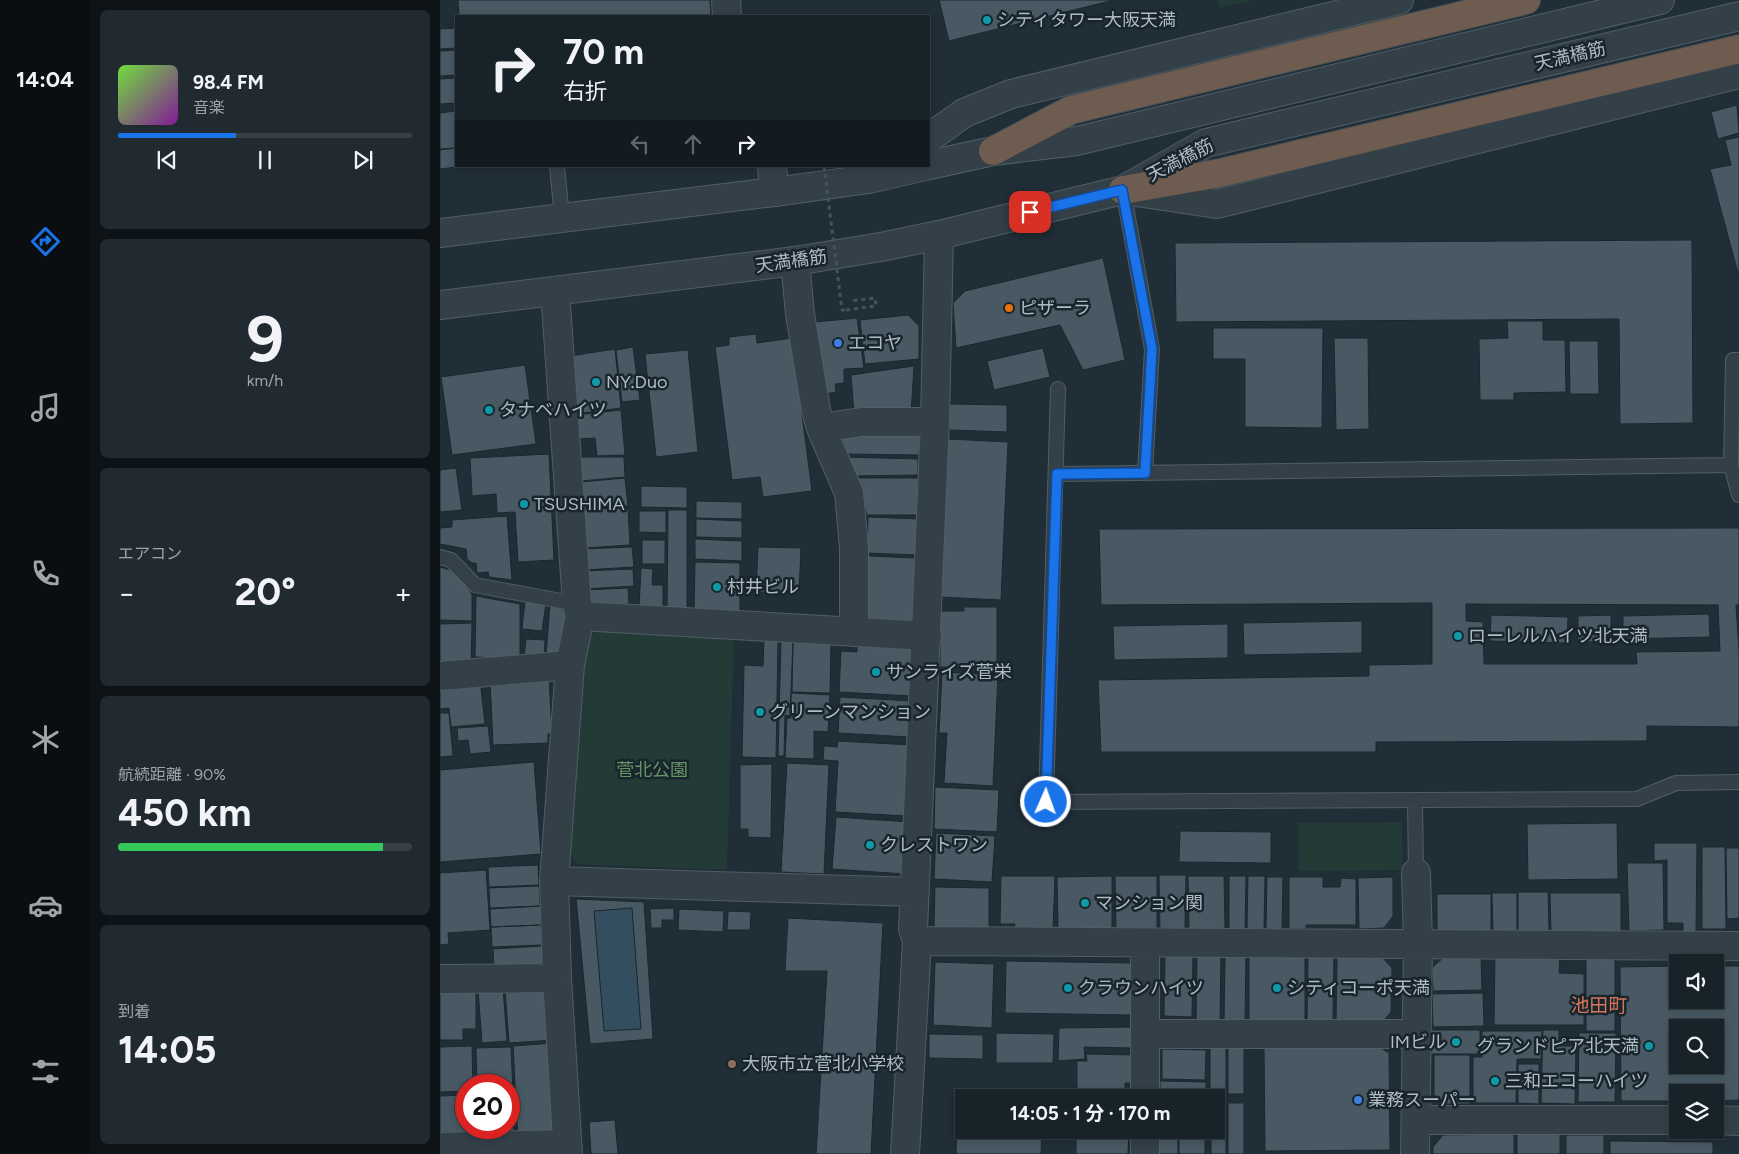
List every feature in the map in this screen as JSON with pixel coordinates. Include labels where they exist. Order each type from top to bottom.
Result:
[{"type":"highway","points":[[993,151],[1071,110],[1526,0]]},
{"type":"highway","points":[[1122,190],[1220,173],[1739,49]]},
{"type":"street","points":[[726,0],[727,15]]},
{"type":"street","points":[[930,137],[964,113],[1011,94],[1399,0]]},
{"type":"street","name":"天満橋筋","points":[[930,165],[993,151],[1077,141],[1660,0]]},
{"type":"street","name":"天満橋筋","points":[[440,305],[795,261],[881,247],[939,235],[1122,190],[1206,143],[1739,16]]},
{"type":"street","points":[[1122,190],[1217,204],[1739,74]]},
{"type":"street","name":"天満橋筋","points":[[440,234],[562,218],[773,179],[878,172],[919,167]]},
{"type":"street","points":[[905,1154],[917,941],[913,929],[935,422],[939,235]]},
{"type":"street","points":[[795,261],[800,314],[821,428],[849,493],[854,548],[854,632]]},
{"type":"street","points":[[440,1147],[568,1149],[557,978],[554,881],[570,665],[579,610],[554,291]]},
{"type":"street","points":[[821,428],[862,422],[935,422]]},
{"type":"street","points":[[579,610],[926,636]]},
{"type":"street","points":[[440,676],[570,665]]},
{"type":"street","points":[[1415,1154],[1417,1120],[1418,944],[1416,873]]},
{"type":"street","points":[[554,881],[915,892]]},
{"type":"street","points":[[917,941],[1145,944],[1739,946]]},
{"type":"street","points":[[1145,944],[1145,1089]]},
{"type":"street","points":[[440,979],[557,978]]},
{"type":"street","points":[[1145,1034],[1416,1034]]},
{"type":"street","points":[[1417,1120],[1669,1120]]},
{"type":"street","points":[[1724,1120],[1739,1120]]},
{"type":"street","points":[[1144,1154],[1145,1139]]},
{"type":"lane","points":[[557,167],[562,218]]},
{"type":"lane","points":[[1122,190],[1152,349],[1145,473]]},
{"type":"lane","points":[[1739,360],[1733,360],[1731,465],[1739,495]]},
{"type":"lane","points":[[1058,389],[1046,802],[1415,802],[1637,799],[1676,783],[1739,782]]},
{"type":"lane","points":[[1057,474],[1731,465]]},
{"type":"lane","points":[[440,557],[451,560],[475,585],[579,610]]},
{"type":"lane","points":[[1415,802],[1416,873]]},
{"type":"path","points":[[824,167],[842,310],[876,306],[874,298],[850,301]]},
{"type":"green space","points":[[1218,0],[1254,0],[1219,8]]},
{"type":"green space","name":"菅北公園","points":[[600,626],[734,633],[727,870],[577,864],[567,847],[583,643]]},
{"type":"green space","points":[[1402,822],[1403,870],[1299,871],[1298,823]]},
{"type":"water","points":[[632,908],[641,1029],[604,1031],[594,911]]},
{"type":"building","points":[[458,0],[710,0],[711,15],[459,15]]},
{"type":"building","name":"シティタワー大阪天満","points":[[939,0],[1114,0],[949,41]]},
{"type":"building","points":[[455,28],[455,48],[440,49],[440,29]]},
{"type":"building","points":[[455,50],[455,75],[440,76],[440,51]]},
{"type":"building","points":[[455,78],[455,103],[440,104],[440,79]]},
{"type":"building","points":[[1737,105],[1739,133],[1718,139],[1711,112]]},
{"type":"building","points":[[455,111],[455,148],[440,149],[440,113]]},
{"type":"building","points":[[1739,137],[1739,277],[1710,169],[1731,165],[1725,140]]},
{"type":"building","points":[[455,148],[455,167],[457,167],[440,169],[440,150]]},
{"type":"building","points":[[1692,240],[1693,423],[1620,424],[1619,319],[1176,322],[1175,243]]},
{"type":"building","points":[[1103,258],[1125,360],[1083,370],[1060,325],[956,348],[953,303],[965,291]]},
{"type":"building","points":[[908,315],[919,326],[919,359],[865,364],[860,320]]},
{"type":"building","points":[[857,318],[864,368],[844,369],[844,383],[835,384],[836,392],[825,394],[816,322]]},
{"type":"building","points":[[1507,321],[1543,321],[1543,340],[1565,340],[1566,392],[1514,393],[1514,400],[1480,400],[1479,339],[1508,338]]},
{"type":"building","points":[[1213,328],[1323,328],[1322,428],[1245,427],[1245,359],[1213,359]]},
{"type":"building","points":[[756,334],[757,343],[792,338],[812,491],[763,497],[760,477],[732,480],[715,347],[729,345],[729,337]]},
{"type":"building","points":[[1334,338],[1368,338],[1369,429],[1336,430]]},
{"type":"building","points":[[1569,341],[1598,341],[1599,394],[1570,394]]},
{"type":"building","points":[[633,347],[640,400],[622,402],[616,350]]},
{"type":"building","points":[[1043,348],[1050,377],[994,390],[987,361]]},
{"type":"building","name":"NY.Duo","points":[[615,349],[621,408],[576,414],[570,356]]},
{"type":"building","points":[[688,350],[698,452],[656,457],[645,354]]},
{"type":"building","name":"タナベハイツ","points":[[525,365],[536,444],[452,455],[441,377]]},
{"type":"building","points":[[914,366],[911,414],[854,414],[851,375]]},
{"type":"building","points":[[949,404],[1007,405],[1007,432],[949,430]]},
{"type":"building","points":[[621,410],[625,455],[597,456],[595,438],[578,439],[576,415]]},
{"type":"building","points":[[832,431],[920,432],[919,455],[844,454]]},
{"type":"building","points":[[948,439],[1008,442],[1001,600],[941,597]]},
{"type":"building","name":"TSUSHIMA","points":[[549,454],[554,560],[518,562],[515,512],[497,513],[496,494],[472,496],[470,458]]},
{"type":"building","points":[[579,457],[624,457],[625,477],[581,481]]},
{"type":"building","points":[[843,457],[918,459],[918,475],[852,476]]},
{"type":"building","points":[[456,468],[462,510],[440,512],[440,470]]},
{"type":"building","points":[[625,478],[628,506],[582,507],[580,482]]},
{"type":"building","points":[[856,478],[918,478],[917,515],[867,515]]},
{"type":"building","points":[[641,486],[687,487],[687,508],[641,507]]},
{"type":"building","points":[[696,501],[742,502],[742,519],[696,518]]},
{"type":"building","points":[[628,508],[630,545],[584,548],[582,509]]},
{"type":"building","points":[[668,510],[687,510],[687,612],[667,612]]},
{"type":"building","points":[[639,511],[666,511],[666,533],[639,532]]},
{"type":"building","points":[[507,516],[512,580],[489,577],[488,572],[477,573],[476,563],[472,563],[467,559],[466,549],[440,544],[440,528],[452,527],[452,520]]},
{"type":"building","points":[[868,517],[918,519],[916,555],[867,553]]},
{"type":"building","points":[[696,519],[742,521],[742,538],[696,537]]},
{"type":"building","name":"ローレルハイツ北天満","points":[[1739,528],[1739,605],[1736,605],[1739,651],[1739,727],[1647,726],[1647,741],[1376,742],[1376,752],[1101,752],[1098,680],[1369,676],[1369,665],[1432,664],[1432,603],[1101,605],[1099,529]],"holes":[[[1466,604],[1718,605],[1720,651],[1636,652],[1637,664],[1484,664],[1483,622],[1466,621]]]},
{"type":"building","points":[[695,539],[742,541],[742,561],[695,559]]},
{"type":"building","points":[[642,540],[665,540],[665,564],[642,564]]},
{"type":"building","points":[[632,547],[634,567],[584,570],[582,549]]},
{"type":"building","points":[[758,547],[801,548],[799,593],[756,592]]},
{"type":"building","points":[[868,556],[916,558],[913,625],[865,623]]},
{"type":"building","name":"村井ビル","points":[[695,562],[740,563],[740,613],[694,612]]},
{"type":"building","points":[[440,567],[456,572],[472,594],[472,621],[440,620]]},
{"type":"building","points":[[641,568],[653,569],[652,585],[663,585],[663,609],[639,608]]},
{"type":"building","points":[[633,569],[634,586],[584,589],[583,571]]},
{"type":"building","points":[[628,588],[629,604],[585,606],[585,590]]},
{"type":"building","points":[[476,596],[520,604],[520,659],[475,657]]},
{"type":"building","points":[[525,601],[546,603],[542,631],[522,629]]},
{"type":"building","points":[[550,605],[571,607],[567,656],[546,655]]},
{"type":"building","points":[[964,607],[997,607],[997,668],[940,667],[940,611],[964,611]]},
{"type":"building","points":[[1709,614],[1710,637],[1623,639],[1623,616]]},
{"type":"building","points":[[1491,615],[1568,617],[1567,643],[1490,641]]},
{"type":"building","points":[[1611,615],[1611,642],[1578,642],[1578,616]]},
{"type":"building","points":[[1362,621],[1362,653],[1244,655],[1243,623]]},
{"type":"building","points":[[472,623],[471,667],[440,666],[440,624]]},
{"type":"building","points":[[1228,624],[1228,658],[1114,660],[1113,626]]},
{"type":"building","points":[[526,639],[545,640],[544,659],[524,657]]},
{"type":"building","name":"グリーンマンション","points":[[764,639],[778,639],[776,758],[742,757],[744,665],[763,666]]},
{"type":"building","points":[[781,640],[793,640],[790,716],[785,715],[784,756],[778,756]]},
{"type":"building","points":[[793,640],[831,641],[830,693],[792,692]]},
{"type":"building","name":"サンライズ菅栄","points":[[857,642],[914,645],[912,696],[839,692],[841,651],[857,652]]},
{"type":"building","points":[[942,672],[998,675],[993,786],[944,783],[947,733],[939,733]]},
{"type":"building","points":[[549,676],[552,734],[548,734],[548,743],[493,745],[490,679]]},
{"type":"building","points":[[480,679],[485,724],[451,727],[449,708],[440,709],[440,683]]},
{"type":"building","points":[[791,693],[830,695],[828,732],[814,731],[814,759],[785,758],[787,718],[791,718]]},
{"type":"building","points":[[840,697],[912,701],[910,737],[838,733]]},
{"type":"building","points":[[440,713],[449,713],[453,756],[440,757]]},
{"type":"building","points":[[488,726],[491,752],[470,754],[468,740],[458,741],[457,728]]},
{"type":"building","points":[[838,741],[911,745],[906,816],[835,812],[838,761],[823,760],[824,746],[837,747]]},
{"type":"building","points":[[534,762],[541,854],[440,862],[440,770]]},
{"type":"building","points":[[787,763],[829,765],[824,874],[781,872]]},
{"type":"building","points":[[772,764],[771,838],[748,837],[748,829],[740,829],[740,765]]},
{"type":"building","points":[[935,787],[999,790],[997,832],[934,829]]},
{"type":"building","name":"クレストワン","points":[[836,817],[909,822],[905,874],[832,869]]},
{"type":"building","points":[[1617,823],[1618,879],[1528,880],[1527,824]]},
{"type":"building","points":[[1180,831],[1271,832],[1271,863],[1179,862]]},
{"type":"building","points":[[936,833],[995,836],[992,882],[934,879]]},
{"type":"building","points":[[1654,843],[1697,843],[1696,932],[1683,932],[1683,923],[1667,923],[1667,860],[1654,861]]},
{"type":"building","points":[[1702,847],[1725,847],[1726,929],[1702,929]]},
{"type":"building","points":[[1726,848],[1739,848],[1739,918],[1727,919]]},
{"type":"building","points":[[1627,863],[1663,863],[1664,930],[1629,931]]},
{"type":"building","points":[[538,865],[539,885],[489,887],[488,867]]},
{"type":"building","points":[[486,870],[490,930],[448,933],[449,944],[440,945],[440,873]]},
{"type":"building","points":[[1159,875],[1186,875],[1185,929],[1160,929]]},
{"type":"building","points":[[1001,876],[1055,876],[1053,931],[1014,930],[1015,924],[1000,924]]},
{"type":"building","name":"マンション関","points":[[1112,876],[1112,930],[1058,930],[1057,877]]},
{"type":"building","points":[[1115,876],[1157,876],[1157,930],[1116,929]]},
{"type":"building","points":[[1188,876],[1224,876],[1225,929],[1189,930]]},
{"type":"building","points":[[1229,876],[1246,876],[1245,929],[1229,929]]},
{"type":"building","points":[[1248,876],[1265,876],[1264,929],[1247,929]]},
{"type":"building","points":[[1267,877],[1283,877],[1282,930],[1266,929]]},
{"type":"building","points":[[1289,877],[1323,877],[1323,887],[1340,887],[1341,878],[1356,879],[1356,925],[1306,925],[1306,929],[1289,929]]},
{"type":"building","points":[[1393,877],[1393,916],[1384,928],[1359,929],[1358,878]]},
{"type":"building","points":[[539,886],[540,906],[490,908],[489,888]]},
{"type":"building","points":[[935,887],[989,888],[989,929],[934,928]]},
{"type":"building","points":[[1518,892],[1548,892],[1549,931],[1518,931]]},
{"type":"building","points":[[1492,893],[1517,893],[1517,931],[1493,931]]},
{"type":"building","points":[[1550,893],[1621,893],[1621,932],[1551,931]]},
{"type":"building","points":[[1437,894],[1491,894],[1491,932],[1437,931]]},
{"type":"building","points":[[576,899],[644,902],[653,1039],[590,1044]],"holes":[[[632,908],[641,1029],[604,1031],[594,911]]]},
{"type":"building","points":[[541,906],[541,925],[491,927],[490,909]]},
{"type":"building","points":[[674,908],[674,920],[662,920],[662,928],[651,928],[650,909]]},
{"type":"building","points":[[679,909],[724,911],[723,932],[678,930]]},
{"type":"building","points":[[728,911],[751,912],[750,930],[727,930]]},
{"type":"building","points":[[788,918],[883,923],[871,1154],[816,1154],[827,971],[785,971]]},
{"type":"building","points":[[541,925],[542,945],[492,947],[491,927]]},
{"type":"building","points":[[543,946],[544,960],[538,967],[494,970],[493,949]]},
{"type":"building","points":[[1197,953],[1221,954],[1220,1025],[1196,1024]]},
{"type":"building","name":"シティコーポ天満","points":[[1249,954],[1305,954],[1305,1023],[1249,1023]]},
{"type":"building","points":[[1495,954],[1560,955],[1559,973],[1584,974],[1584,1025],[1494,1025]]},
{"type":"building","points":[[1225,955],[1246,955],[1245,1023],[1224,1023]]},
{"type":"building","points":[[1308,955],[1334,955],[1333,1023],[1307,1022]]},
{"type":"building","points":[[1337,955],[1380,955],[1392,968],[1391,1012],[1381,1024],[1336,1023]]},
{"type":"building","points":[[1481,955],[1482,990],[1433,991],[1432,968],[1445,956]]},
{"type":"building","points":[[1165,956],[1193,956],[1192,1017],[1164,1016]]},
{"type":"building","points":[[1586,957],[1615,957],[1615,1031],[1586,1031]]},
{"type":"building","name":"クラウンハイツ","points":[[1006,961],[1132,963],[1131,1015],[1005,1013]]},
{"type":"building","points":[[935,962],[994,964],[992,1028],[933,1025]]},
{"type":"building","name":"グランドピア北天満","points":[[1669,966],[1669,1009],[1724,1009],[1724,966],[1739,966],[1739,1100],[1724,1101],[1724,1084],[1669,1084],[1669,1101],[1621,1101],[1620,967]]},
{"type":"building","points":[[538,987],[551,998],[554,1040],[509,1043],[505,989]]},
{"type":"building","points":[[503,988],[507,1041],[482,1043],[478,990]]},
{"type":"building","points":[[440,989],[476,989],[476,1029],[463,1029],[463,1040],[440,1040]]},
{"type":"building","points":[[1483,993],[1484,1026],[1433,1027],[1432,994]]},
{"type":"building","points":[[1135,1027],[1135,1048],[1084,1047],[1085,1059],[1058,1061],[1059,1028]]},
{"type":"building","name":"IMビル","points":[[1431,1030],[1480,1030],[1480,1054],[1431,1054]]},
{"type":"building","points":[[1543,1030],[1559,1030],[1559,1046],[1576,1046],[1575,1104],[1541,1103]]},
{"type":"building","name":"三和エコーハイツ","points":[[1482,1031],[1542,1031],[1541,1059],[1517,1059],[1516,1103],[1473,1103],[1473,1057],[1482,1057]]},
{"type":"building","points":[[996,1033],[1054,1034],[1053,1063],[996,1063]]},
{"type":"building","points":[[1579,1033],[1616,1033],[1615,1102],[1578,1102]]},
{"type":"building","points":[[929,1034],[983,1035],[983,1059],[929,1058]]},
{"type":"building","points":[[555,1043],[561,1138],[520,1139],[520,1074],[515,1074],[513,1046]]},
{"type":"building","points":[[1374,1044],[1389,1053],[1390,1150],[1265,1151],[1264,1048]]},
{"type":"building","points":[[472,1046],[473,1074],[455,1074],[455,1091],[440,1092],[440,1047]]},
{"type":"building","points":[[1210,1046],[1226,1046],[1226,1093],[1225,1089],[1210,1089]]},
{"type":"building","points":[[511,1047],[512,1074],[477,1074],[476,1048]]},
{"type":"building","points":[[1228,1047],[1244,1047],[1244,1094],[1228,1094]]},
{"type":"building","points":[[1162,1049],[1206,1050],[1205,1080],[1162,1079]]},
{"type":"building","points":[[1086,1054],[1133,1055],[1133,1083],[1125,1083],[1125,1089],[1077,1089],[1077,1061],[1087,1061]]},
{"type":"building","points":[[1434,1055],[1470,1055],[1470,1104],[1447,1104],[1434,1095]]},
{"type":"building","points":[[1518,1064],[1539,1064],[1539,1104],[1518,1103]]},
{"type":"building","points":[[1160,1081],[1206,1082],[1206,1089],[1160,1089]]},
{"type":"building","points":[[455,1095],[455,1139],[474,1139],[440,1141],[440,1096]]},
{"type":"building","points":[[1228,1103],[1244,1103],[1244,1154],[1228,1154]]},
{"type":"building","points":[[1226,1104],[1226,1154],[1211,1154],[1211,1139],[1225,1139]]},
{"type":"building","points":[[615,1120],[618,1154],[591,1154],[589,1122]]},
{"type":"building","points":[[1514,1134],[1514,1154],[1433,1154],[1433,1147],[1443,1135]]},
{"type":"building","points":[[1517,1134],[1560,1134],[1560,1154],[1517,1154]]},
{"type":"building","points":[[1566,1135],[1604,1135],[1604,1154],[1566,1154]]},
{"type":"building","points":[[956,1139],[1042,1139],[1041,1154],[956,1154]]},
{"type":"building","points":[[1076,1139],[1129,1139],[1128,1154],[1076,1154]]},
{"type":"building","points":[[1159,1139],[1178,1139],[1178,1154],[1159,1154]]},
{"type":"building","points":[[1179,1139],[1205,1139],[1205,1154],[1179,1154]]},
{"type":"building","points":[[1610,1141],[1713,1142],[1713,1154],[1610,1154]]},
{"type":"place","name":"シティタワー大阪天満","points":[[987,20]]},
{"type":"place","name":"ピザーラ","points":[[1009,308]]},
{"type":"place","name":"エコヤ","points":[[838,343]]},
{"type":"place","name":"NY.Duo","points":[[596,382]]},
{"type":"place","name":"タナベハイツ","points":[[489,410]]},
{"type":"place","name":"TSUSHIMA","points":[[524,504]]},
{"type":"place","name":"村井ビル","points":[[717,587]]},
{"type":"place","name":"ローレルハイツ北天満","points":[[1458,636]]},
{"type":"place","name":"サンライズ菅栄","points":[[876,672]]},
{"type":"place","name":"グリーンマンション","points":[[760,712]]},
{"type":"place","name":"クレストワン","points":[[870,845]]},
{"type":"place","name":"マンション関","points":[[1085,903]]},
{"type":"place","name":"クラウンハイツ","points":[[1068,988]]},
{"type":"place","name":"シティコーポ天満","points":[[1277,988]]},
{"type":"place","name":"IMビル","points":[[1456,1042]]},
{"type":"place","name":"グランドピア北天満","points":[[1649,1046]]},
{"type":"place","name":"大阪市立菅北小学校","points":[[732,1064]]},
{"type":"place","name":"三和エコーハイツ","points":[[1495,1081]]},
{"type":"place","name":"業務スーパー","points":[[1358,1100]]},
{"type":"district","name":"池田町","points":[[1599,1005]]},
{"type":"route","points":[[1030,212],[1122,190],[1134,243],[1152,349],[1145,473],[1057,474],[1046,802]]}]
